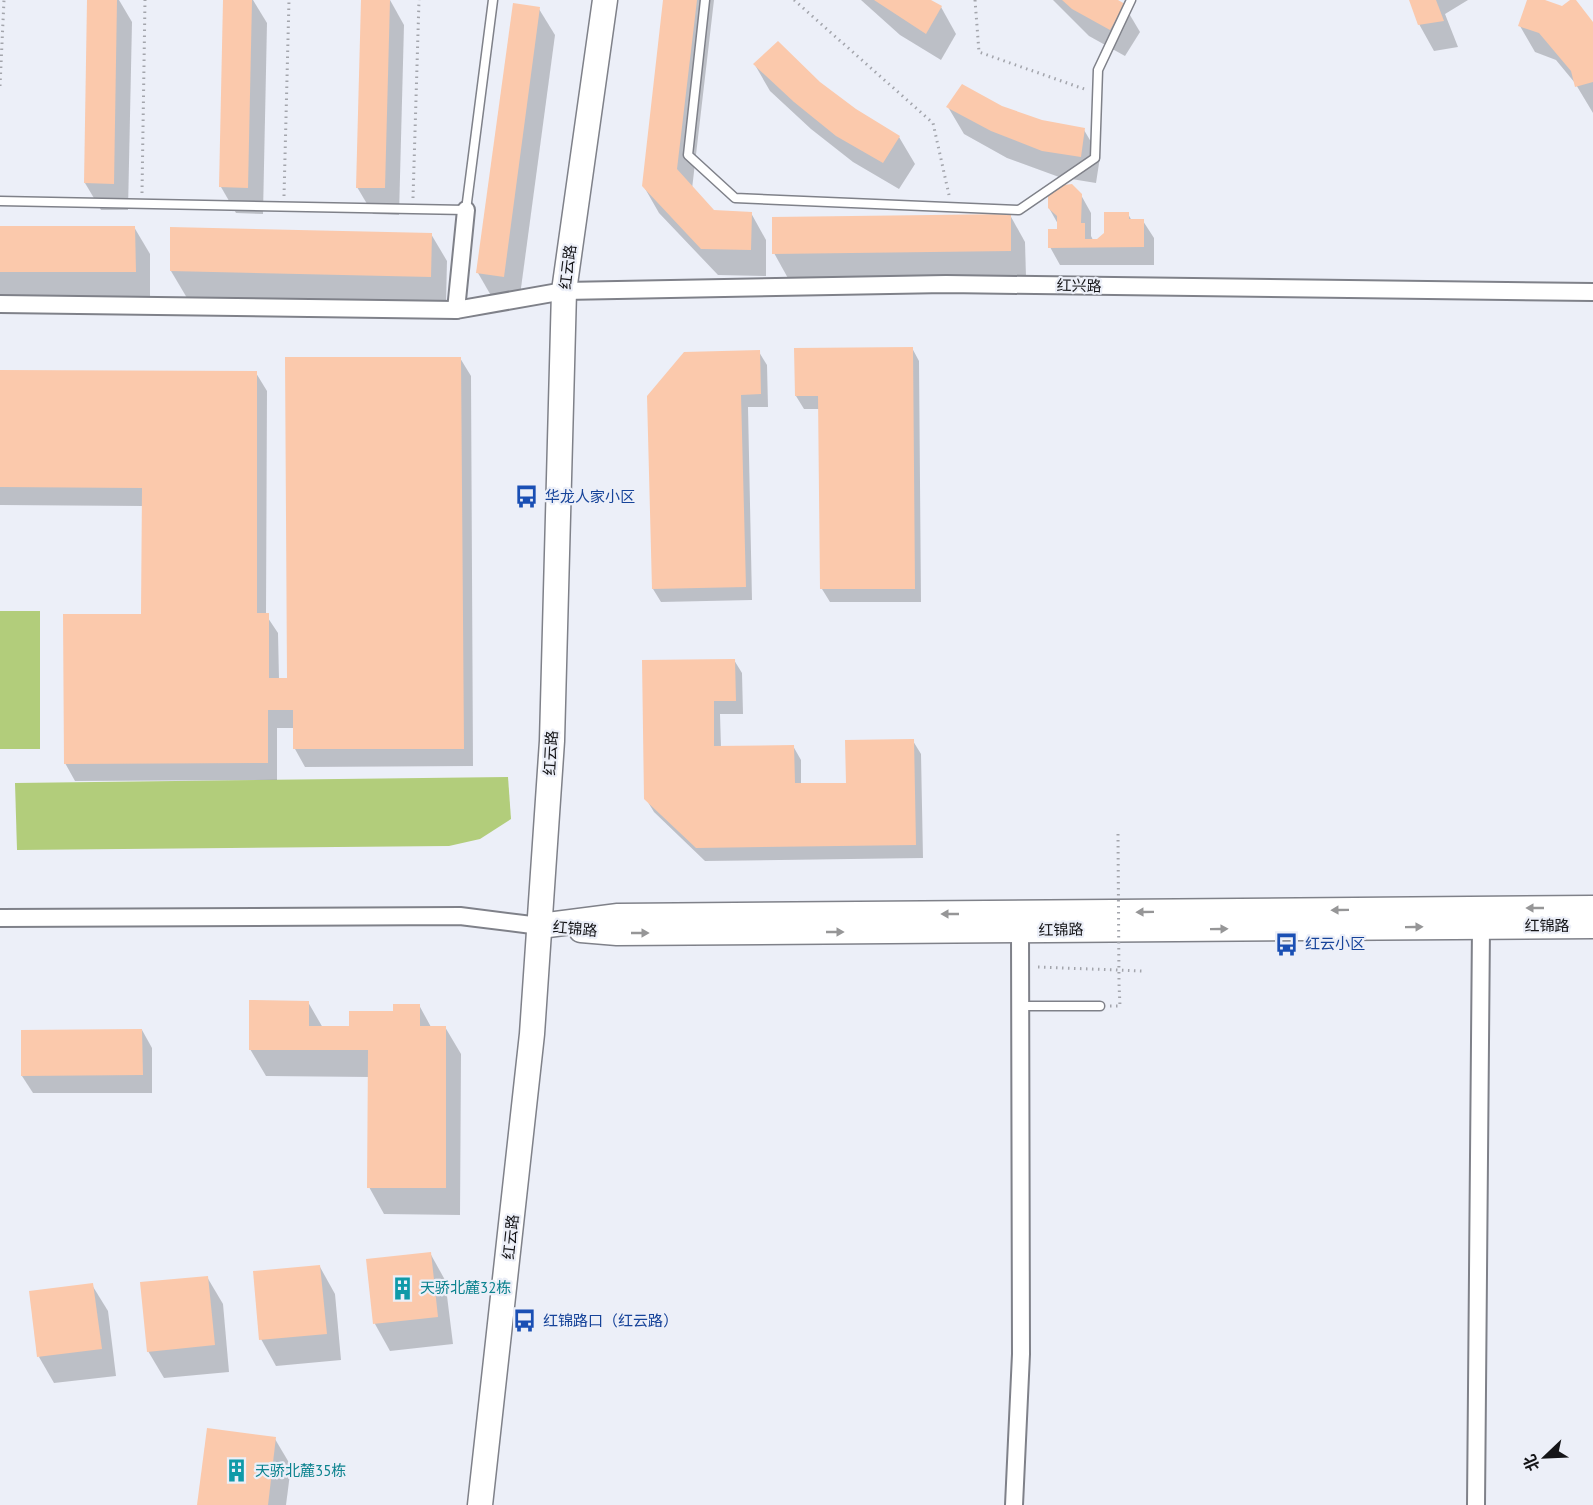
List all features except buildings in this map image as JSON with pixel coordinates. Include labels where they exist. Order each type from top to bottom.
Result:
[{"type":"street","name":"红云路","points":[[480,1505],[532,1034],[540,926],[553,729],[564,291],[605,0]]},
{"type":"street","points":[[456,310],[466,210]]},
{"type":"street","name":"红兴路","points":[[0,304],[456,310],[564,291],[946,284],[1593,292]]},
{"type":"street","name":"红锦路","points":[[540,926],[618,916],[1593,908]]},
{"type":"street","points":[[0,918],[460,916],[540,926]]},
{"type":"street","name":"红锦路","points":[[540,926],[617,933],[1593,926]]},
{"type":"street","points":[[1476,1505],[1481,926]]},
{"type":"street","points":[[1014,1505],[1021,1354],[1020,931]]},
{"type":"lane","points":[[0,201],[466,210],[493,0]]},
{"type":"lane","points":[[705,0],[688,156],[735,198],[1019,210],[1095,158],[1098,70],[1131,0]]},
{"type":"lane","points":[[1020,1006],[1100,1006]]},
{"type":"path","points":[[0,86],[4,0]]},
{"type":"path","points":[[141,204],[145,0]]},
{"type":"path","points":[[283,206],[289,0]]},
{"type":"path","points":[[413,209],[419,0]]},
{"type":"path","points":[[794,0],[933,123],[952,208]]},
{"type":"path","points":[[975,0],[979,52],[1097,94]]},
{"type":"path","points":[[1100,1006],[1120,1006],[1118,834]]},
{"type":"path","points":[[1038,967],[1142,971]]},
{"type":"green space","points":[[0,611],[40,611],[40,749],[0,749]]},
{"type":"green space","points":[[508,777],[511,819],[480,839],[449,846],[17,850],[15,783]]},
{"type":"place","name":"华龙人家小区","points":[[527,497]]},
{"type":"place","name":"红云小区","points":[[1287,944]]},
{"type":"place","name":"天骄北麓32栋","points":[[402,1288]]},
{"type":"place","name":"红锦路口（红云路）","points":[[525,1321]]},
{"type":"place","name":"天骄北麓35栋","points":[[237,1471]]}]
